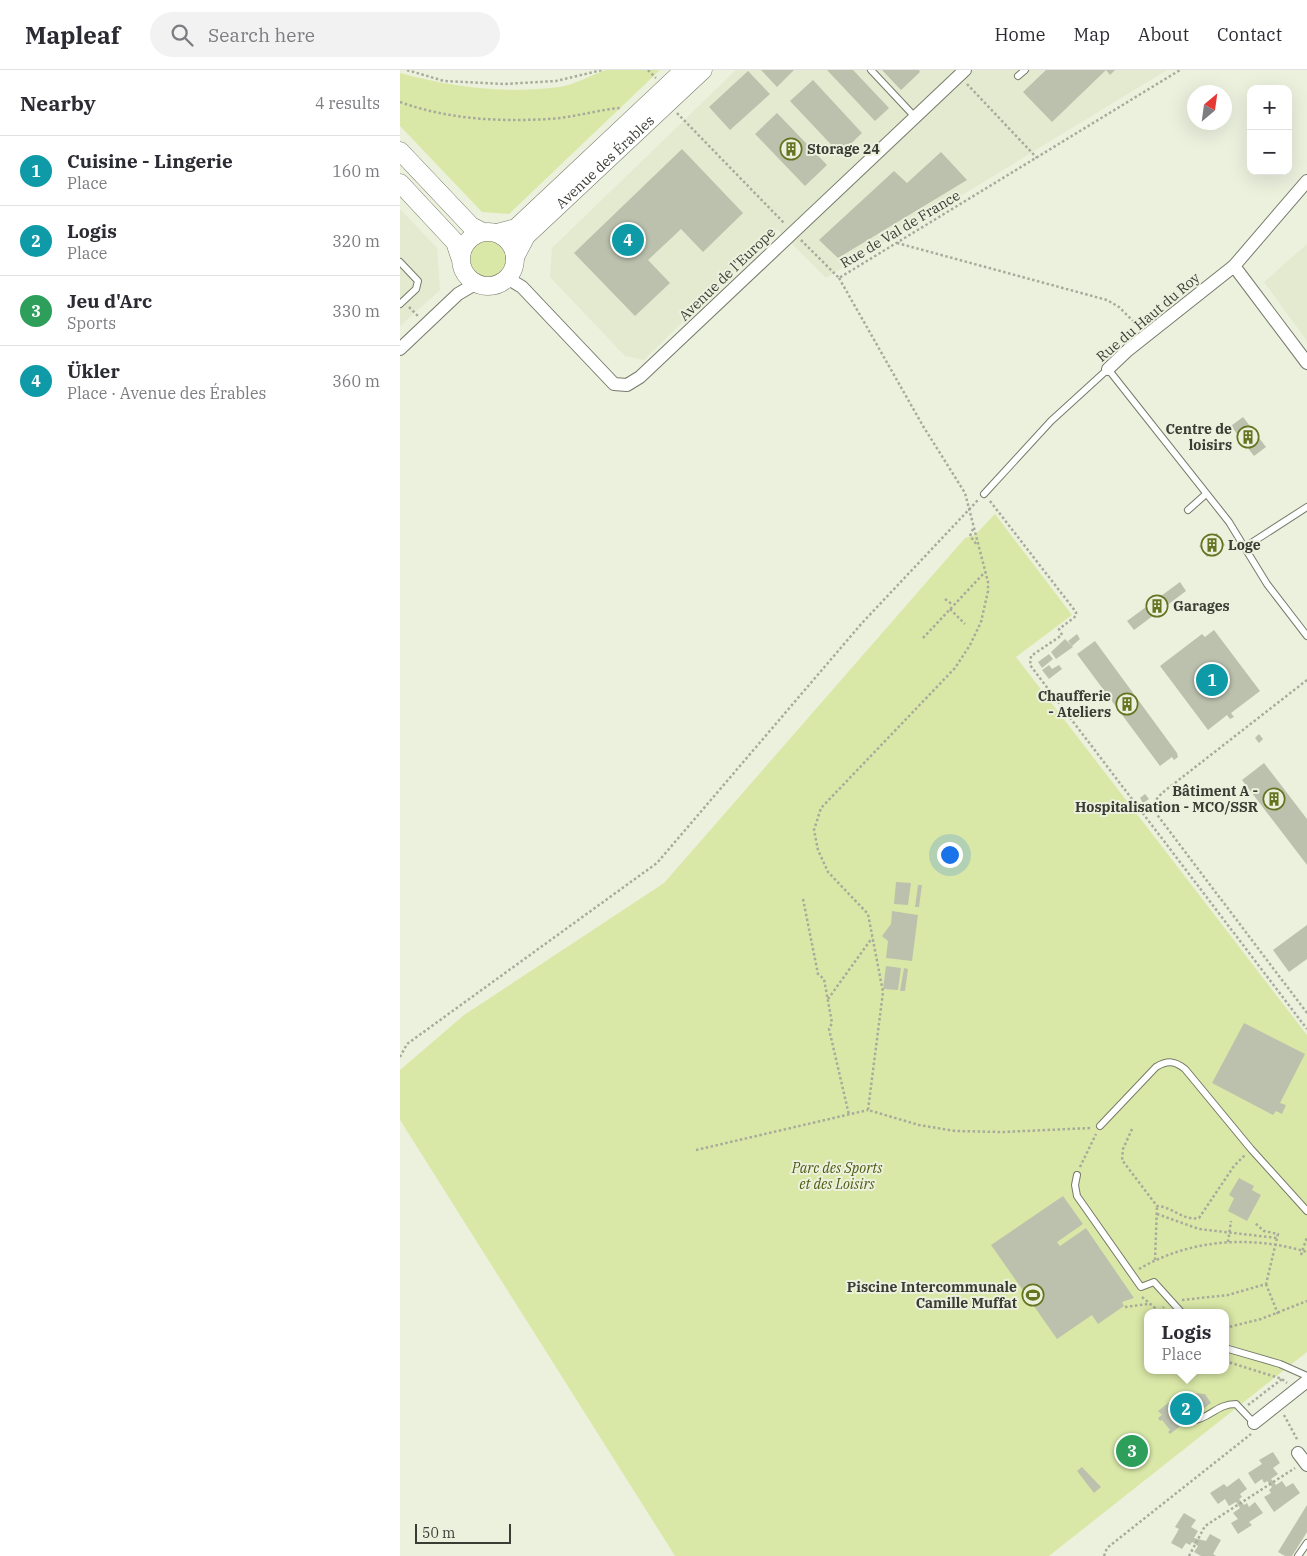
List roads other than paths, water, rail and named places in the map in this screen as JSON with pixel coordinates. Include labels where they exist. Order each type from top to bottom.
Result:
[{"type":"main road","name":"Avenue des Érables","points":[[490,233],[516,228],[684,70]]},
{"type":"main road","name":"Avenue des Érables","points":[[515,257],[526,236],[703,70]]},
{"type":"main road","points":[[400,151],[471,226],[509,243],[515,257],[514,265],[507,278],[492,286],[475,284],[464,272],[454,242],[400,183]]},
{"type":"main road","points":[[460,257],[468,240],[490,233]]},
{"type":"street","name":"Avenue de l'Europe","points":[[507,278],[522,287],[614,384],[626,385],[640,377],[915,117],[959,72]]},
{"type":"street","name":"Rue du Haut du Roy","points":[[1108,369],[1128,350],[1234,266],[1307,181]]},
{"type":"street","points":[[1234,266],[1305,359]]},
{"type":"street","points":[[400,349],[458,294],[475,284]]},
{"type":"street","points":[[1254,1423],[1307,1381]]},
{"type":"lane","points":[[871,70],[915,117]]},
{"type":"lane","points":[[1018,76],[1025,70]]},
{"type":"lane","points":[[400,262],[418,281],[416,289],[402,302]]},
{"type":"lane","points":[[1108,369],[1229,522],[1267,584],[1307,636]]},
{"type":"lane","name":"Rue du Haut du Roy","points":[[984,494],[1051,421],[1108,369]]},
{"type":"lane","points":[[1188,510],[1206,494]]},
{"type":"lane","points":[[1245,547],[1307,507]]},
{"type":"lane","points":[[1100,1126],[1156,1067],[1164,1062],[1172,1062],[1185,1070],[1307,1211]]},
{"type":"lane","points":[[1077,1174],[1075,1185],[1077,1196],[1140,1287],[1154,1282],[1178,1309]]},
{"type":"lane","points":[[1229,1349],[1280,1364],[1307,1376]]},
{"type":"lane","points":[[1192,1421],[1202,1420],[1216,1408],[1228,1404],[1236,1404],[1254,1423]]},
{"type":"lane","points":[[1298,1556],[1307,1543]]},
{"type":"place","name":"Storage 24","points":[[791,149]]},
{"type":"place","name":"Ükler","points":[[628,240]]},
{"type":"place","name":"Centre de loisirs","points":[[1248,437]]},
{"type":"place","name":"Loge","points":[[1212,545]]},
{"type":"place","name":"Garages","points":[[1157,606]]},
{"type":"place","name":"Cuisine - Lingerie","points":[[1212,680]]},
{"type":"place","name":"Chaufferie - Ateliers","points":[[1127,704]]},
{"type":"place","name":"Bâtiment A - Hospitalisation - MCO/SSR","points":[[1274,799]]},
{"type":"place","name":"Piscine Intercommunale Camille Muffat","points":[[1033,1295]]},
{"type":"place","name":"Logis","points":[[1186,1409]]},
{"type":"place","name":"Jeu d'Arc","points":[[1132,1451]]},
{"type":"park label","name":"Parc des Sports et des Loisirs","points":[[837,1176]]}]
